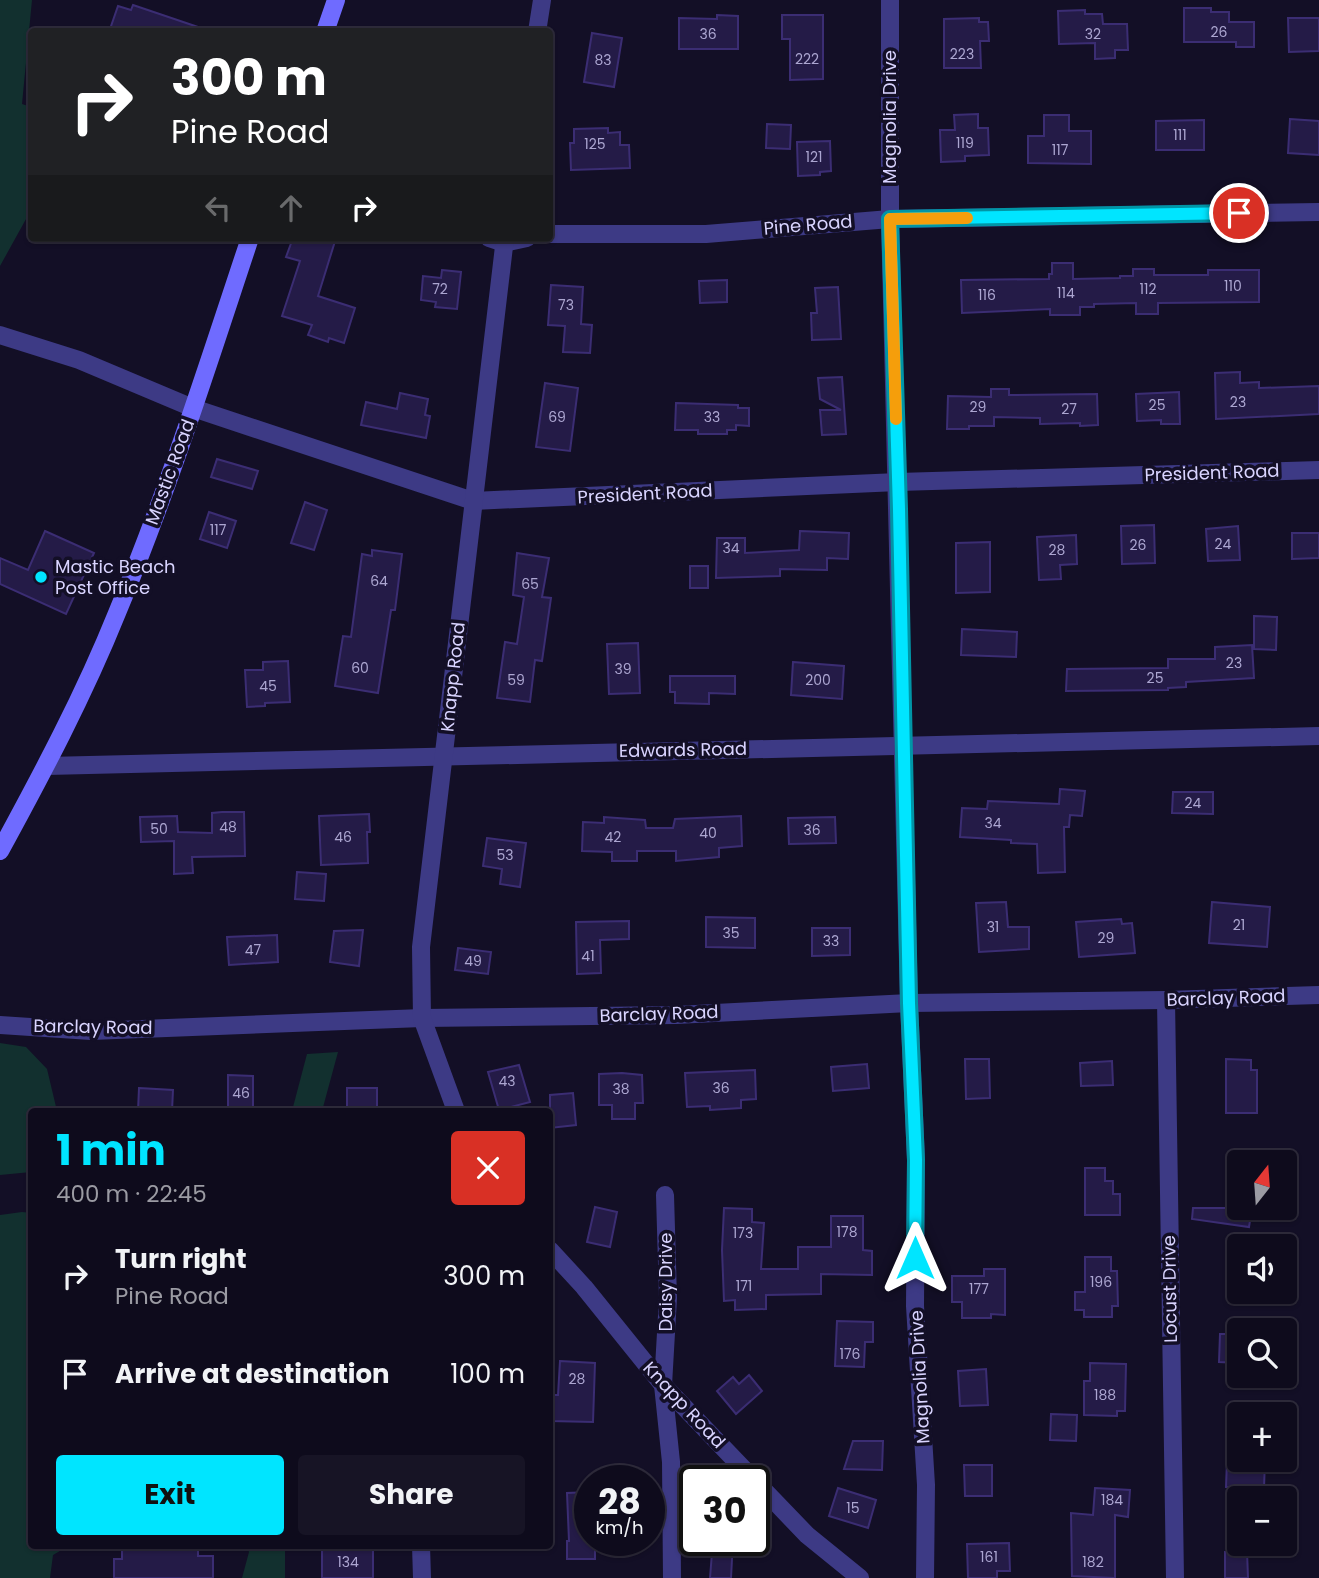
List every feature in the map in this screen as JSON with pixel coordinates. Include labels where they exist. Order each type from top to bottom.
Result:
[{"type":"main road","points":[[326,28],[336,0]]},
{"type":"main road","name":"Mastic Road","points":[[0,851],[47,766],[117,615],[193,408],[249,242]]},
{"type":"street","points":[[538,28],[542,0]]},
{"type":"street","name":"Magnolia Drive","points":[[890,0],[890,219],[909,1003],[916,1160],[915,1306],[926,1485],[925,1578]]},
{"type":"street","name":"Pine Road","points":[[553,233],[706,234],[890,219],[1319,212]]},
{"type":"street","name":"Knapp Road","points":[[455,1108],[422,1018],[421,947],[474,501],[499,242]]},
{"type":"street","name":"President Road","points":[[0,335],[79,360],[193,408],[474,501],[898,482],[1319,470]]},
{"type":"street","name":"Edwards Road","points":[[47,766],[1319,736]]},
{"type":"street","name":"Barclay Road","points":[[0,1025],[91,1031],[422,1018],[676,1015],[909,1003],[1319,995]]},
{"type":"street","name":"Locust Drive","points":[[1166,1000],[1175,1578]]},
{"type":"street","name":"Daisy Drive","points":[[665,1195],[668,1298],[663,1385],[671,1462],[672,1578]]},
{"type":"street","name":"Knapp Road","points":[[553,1253],[584,1287],[663,1385],[807,1535],[860,1578]]},
{"type":"street","points":[[421,1549],[422,1578]]},
{"type":"green space","points":[[0,0],[32,0],[22,104],[28,106],[28,215],[0,266]]},
{"type":"green space","points":[[0,1043],[26,1047],[47,1069],[56,1108],[28,1108],[28,1172],[0,1175]]},
{"type":"green space","points":[[338,1052],[323,1108],[293,1108],[307,1054]]},
{"type":"green space","points":[[28,1213],[28,1549],[63,1549],[53,1555],[50,1578],[0,1578],[0,1215]]},
{"type":"green space","points":[[248,1549],[285,1549],[285,1578],[242,1578]]},
{"type":"building","points":[[133,5],[201,28],[110,28],[118,6],[131,10]]},
{"type":"building","points":[[1184,8],[1211,8],[1211,12],[1229,12],[1229,22],[1254,22],[1254,47],[1236,47],[1236,42],[1184,42]]},
{"type":"building","points":[[1085,10],[1085,14],[1102,14],[1103,24],[1127,24],[1128,50],[1115,50],[1115,58],[1095,59],[1095,43],[1059,44],[1058,11]]},
{"type":"building","points":[[717,15],[738,16],[738,49],[679,49],[679,18],[717,19]]},
{"type":"building","points":[[782,15],[823,15],[823,79],[790,80],[790,39],[782,39]]},
{"type":"building","points":[[979,18],[979,22],[988,22],[989,41],[980,41],[981,68],[944,68],[944,19]]},
{"type":"building","points":[[1288,18],[1319,18],[1319,51],[1289,52]]},
{"type":"building","points":[[592,33],[622,38],[614,87],[584,82]]},
{"type":"building","points":[[978,114],[978,128],[988,128],[989,155],[965,156],[965,161],[941,162],[940,130],[955,130],[954,115]]},
{"type":"building","points":[[1044,115],[1069,115],[1069,131],[1091,131],[1091,164],[1028,163],[1028,136],[1044,136]]},
{"type":"building","points":[[1290,119],[1319,121],[1319,155],[1288,153]]},
{"type":"building","points":[[1204,120],[1204,150],[1156,150],[1156,121]]},
{"type":"building","points":[[767,124],[791,125],[790,149],[766,148]]},
{"type":"building","points":[[608,128],[608,133],[620,132],[620,145],[629,145],[630,168],[571,170],[570,143],[574,143],[574,129]]},
{"type":"building","points":[[830,141],[831,171],[820,172],[820,175],[798,176],[797,142]]},
{"type":"building","points":[[292,242],[335,242],[318,296],[355,308],[344,343],[329,338],[328,342],[308,335],[312,325],[282,316],[300,261],[286,257]]},
{"type":"building","points":[[1052,263],[1073,263],[1073,279],[1133,276],[1133,269],[1154,269],[1154,275],[1208,275],[1208,270],[1259,270],[1259,302],[1158,303],[1158,314],[1136,314],[1136,303],[1080,307],[1080,315],[1050,315],[1050,309],[962,313],[961,280],[1049,279]]},
{"type":"building","points":[[442,270],[461,272],[457,309],[435,307],[436,302],[421,300],[423,276],[441,278]]},
{"type":"building","points":[[727,280],[727,302],[700,303],[699,281]]},
{"type":"building","points":[[551,285],[583,287],[581,324],[592,325],[590,353],[563,352],[565,326],[548,325]]},
{"type":"building","points":[[838,287],[841,339],[812,340],[811,313],[817,313],[815,288]]},
{"type":"building","points":[[1240,372],[1240,383],[1259,382],[1259,388],[1319,386],[1319,414],[1216,419],[1215,373]]},
{"type":"building","points":[[842,377],[846,434],[822,435],[820,410],[841,410],[820,399],[818,378]]},
{"type":"building","points":[[545,383],[578,388],[570,451],[536,447]]},
{"type":"building","points":[[991,389],[1009,389],[1009,395],[1097,394],[1098,425],[1040,424],[1040,418],[994,417],[994,426],[947,429],[948,396],[991,397]]},
{"type":"building","points":[[1179,392],[1180,424],[1161,424],[1161,420],[1137,421],[1136,394]]},
{"type":"building","points":[[400,393],[428,399],[425,415],[430,416],[426,438],[361,425],[366,402],[397,409]]},
{"type":"building","points":[[676,403],[738,405],[738,408],[749,408],[749,426],[736,425],[736,430],[727,430],[727,434],[698,434],[698,430],[675,430]]},
{"type":"building","points":[[217,459],[258,471],[252,489],[211,477]]},
{"type":"building","points":[[305,502],[327,510],[314,550],[291,543]]},
{"type":"building","points":[[209,512],[236,521],[227,548],[200,539]]},
{"type":"building","points":[[1154,525],[1155,563],[1122,564],[1121,526]]},
{"type":"building","points":[[1238,526],[1240,560],[1208,561],[1206,529]]},
{"type":"building","name":"Mastic Beach Post Office","points":[[45,531],[94,553],[66,614],[0,584],[0,558],[28,570]]},
{"type":"building","points":[[800,531],[849,533],[848,559],[827,558],[827,570],[780,569],[780,576],[716,578],[717,538],[745,538],[745,553],[799,550]]},
{"type":"building","points":[[1292,533],[1319,533],[1319,558],[1292,559]]},
{"type":"building","points":[[1076,535],[1077,564],[1060,565],[1061,579],[1039,580],[1037,537]]},
{"type":"building","points":[[990,542],[990,592],[956,593],[956,543]]},
{"type":"building","points":[[372,550],[402,554],[395,610],[391,610],[378,693],[335,686],[343,636],[351,637],[362,554],[372,556]]},
{"type":"building","points":[[517,553],[549,558],[542,597],[551,598],[542,661],[535,660],[530,702],[497,698],[505,642],[517,644],[524,597],[513,595]]},
{"type":"building","points":[[690,566],[708,566],[708,588],[690,588]]},
{"type":"building","points":[[1254,616],[1277,617],[1276,650],[1254,649]]},
{"type":"building","points":[[962,629],[1017,632],[1016,657],[961,655]]},
{"type":"building","points":[[638,643],[640,693],[609,694],[607,644]]},
{"type":"building","points":[[1252,645],[1254,678],[1186,682],[1186,687],[1168,690],[1066,691],[1067,669],[1168,668],[1168,659],[1215,659],[1215,647]]},
{"type":"building","points":[[288,661],[290,702],[247,707],[245,670],[263,670],[263,662]]},
{"type":"building","points":[[793,662],[844,666],[842,699],[791,695]]},
{"type":"building","points":[[670,676],[735,676],[735,694],[709,693],[709,704],[675,703],[675,692],[670,692]]},
{"type":"building","points":[[1060,789],[1085,791],[1082,816],[1070,815],[1069,827],[1064,827],[1065,872],[1038,873],[1037,844],[960,837],[962,808],[987,809],[988,801],[1059,804]]},
{"type":"building","points":[[1173,792],[1213,792],[1213,814],[1172,813]]},
{"type":"building","points":[[244,812],[245,856],[192,857],[193,873],[174,874],[174,841],[141,842],[140,817],[177,816],[178,832],[212,833],[212,813]]},
{"type":"building","points":[[369,814],[368,863],[321,865],[319,816]]},
{"type":"building","points":[[741,816],[742,846],[719,848],[719,857],[676,861],[676,851],[637,851],[637,861],[612,861],[612,852],[582,851],[583,822],[604,823],[604,817],[645,820],[646,828],[673,828],[675,819]]},
{"type":"building","points":[[835,817],[836,843],[789,844],[788,818]]},
{"type":"building","points":[[487,838],[526,843],[520,887],[500,884],[502,869],[483,866]]},
{"type":"building","points":[[297,872],[326,874],[324,901],[295,899]]},
{"type":"building","points":[[1006,902],[1008,927],[1029,927],[1029,949],[979,952],[976,903]]},
{"type":"building","points":[[1212,902],[1270,907],[1267,947],[1209,943]]},
{"type":"building","points":[[706,917],[755,918],[755,948],[706,947]]},
{"type":"building","points":[[1121,919],[1122,924],[1132,923],[1135,953],[1079,957],[1076,922]]},
{"type":"building","points":[[629,921],[629,939],[600,940],[601,973],[577,974],[576,922]]},
{"type":"building","points":[[812,928],[850,928],[850,955],[812,956]]},
{"type":"building","points":[[363,930],[359,966],[330,962],[334,931]]},
{"type":"building","points":[[277,935],[278,962],[229,965],[227,937]]},
{"type":"building","points":[[458,948],[491,952],[488,974],[455,970]]},
{"type":"building","points":[[965,1059],[989,1059],[990,1098],[966,1099]]},
{"type":"building","points":[[1226,1059],[1251,1060],[1251,1070],[1257,1070],[1257,1113],[1226,1113]]},
{"type":"building","points":[[1112,1061],[1113,1085],[1081,1086],[1080,1063]]},
{"type":"building","points":[[867,1064],[869,1088],[833,1091],[831,1067]]},
{"type":"building","points":[[519,1065],[530,1102],[498,1108],[488,1072]]},
{"type":"building","points":[[755,1070],[756,1099],[741,1100],[741,1108],[710,1110],[710,1106],[687,1107],[685,1073]]},
{"type":"building","points":[[599,1074],[642,1075],[643,1103],[635,1103],[635,1119],[612,1119],[612,1105],[599,1105]]},
{"type":"building","points":[[228,1075],[253,1076],[253,1108],[228,1108]]},
{"type":"building","points":[[139,1088],[173,1090],[172,1108],[138,1108]]},
{"type":"building","points":[[347,1088],[377,1088],[377,1108],[347,1108]]},
{"type":"building","points":[[573,1093],[576,1125],[553,1128],[550,1095]]},
{"type":"building","points":[[1085,1168],[1105,1168],[1105,1181],[1113,1181],[1113,1194],[1120,1194],[1120,1215],[1085,1215]]},
{"type":"building","points":[[595,1207],[617,1212],[610,1247],[587,1242]]},
{"type":"building","points":[[724,1208],[752,1209],[752,1222],[764,1223],[761,1269],[798,1269],[798,1247],[831,1247],[831,1216],[863,1216],[863,1250],[872,1251],[872,1275],[821,1274],[821,1294],[766,1295],[766,1309],[735,1310],[735,1300],[724,1301]]},
{"type":"building","points":[[1193,1208],[1227,1208],[1227,1220],[1250,1220],[1249,1227],[1192,1219]]},
{"type":"building","points":[[1085,1257],[1111,1257],[1111,1271],[1117,1271],[1118,1306],[1112,1306],[1112,1317],[1084,1317],[1084,1310],[1075,1310],[1075,1292],[1085,1292]]},
{"type":"building","points":[[984,1269],[1005,1269],[1005,1315],[962,1318],[962,1302],[952,1302],[952,1276],[984,1276]]},
{"type":"building","points":[[837,1321],[873,1322],[873,1342],[865,1342],[864,1367],[835,1366]]},
{"type":"building","points":[[1220,1334],[1227,1334],[1227,1362],[1219,1362]]},
{"type":"building","points":[[560,1361],[595,1363],[593,1422],[553,1421],[553,1395],[558,1395]]},
{"type":"building","points":[[1090,1363],[1126,1364],[1125,1411],[1117,1411],[1117,1416],[1084,1415],[1084,1381],[1090,1381]]},
{"type":"building","points":[[986,1369],[988,1405],[960,1406],[958,1371]]},
{"type":"building","points":[[749,1375],[762,1391],[736,1414],[717,1391],[733,1377],[739,1384]]},
{"type":"building","points":[[1051,1414],[1077,1415],[1076,1441],[1050,1440]]},
{"type":"building","points":[[853,1441],[883,1441],[882,1470],[844,1469]]},
{"type":"building","points":[[1227,1460],[1227,1472],[1265,1472],[1264,1486],[1226,1487]]},
{"type":"building","points":[[964,1465],[992,1465],[992,1496],[965,1496]]},
{"type":"building","points":[[838,1488],[876,1500],[868,1528],[829,1516]]},
{"type":"building","points":[[1095,1488],[1130,1490],[1128,1517],[1115,1515],[1115,1578],[1072,1576],[1071,1513],[1093,1515]]},
{"type":"building","points":[[567,1493],[574,1493],[574,1556],[595,1556],[595,1559],[567,1559]]},
{"type":"building","points":[[1009,1543],[1010,1571],[997,1571],[997,1578],[968,1578],[967,1544]]},
{"type":"building","points":[[122,1549],[198,1549],[198,1556],[213,1556],[213,1578],[114,1578],[114,1559],[122,1559]]},
{"type":"building","points":[[322,1549],[373,1549],[373,1578],[322,1578]]},
{"type":"building","points":[[1225,1552],[1227,1556],[1247,1556],[1248,1578],[1225,1578]]},
{"type":"building","points":[[712,1556],[732,1556],[731,1578],[710,1578]]},
{"type":"slow traffic","points":[[896,419],[890,219],[967,218]]},
{"type":"place","name":"Mastic Beach Post Office","points":[[41,577]]},
{"type":"route","points":[[915,1258],[916,1160],[909,1003],[890,219],[1239,213]]}]
